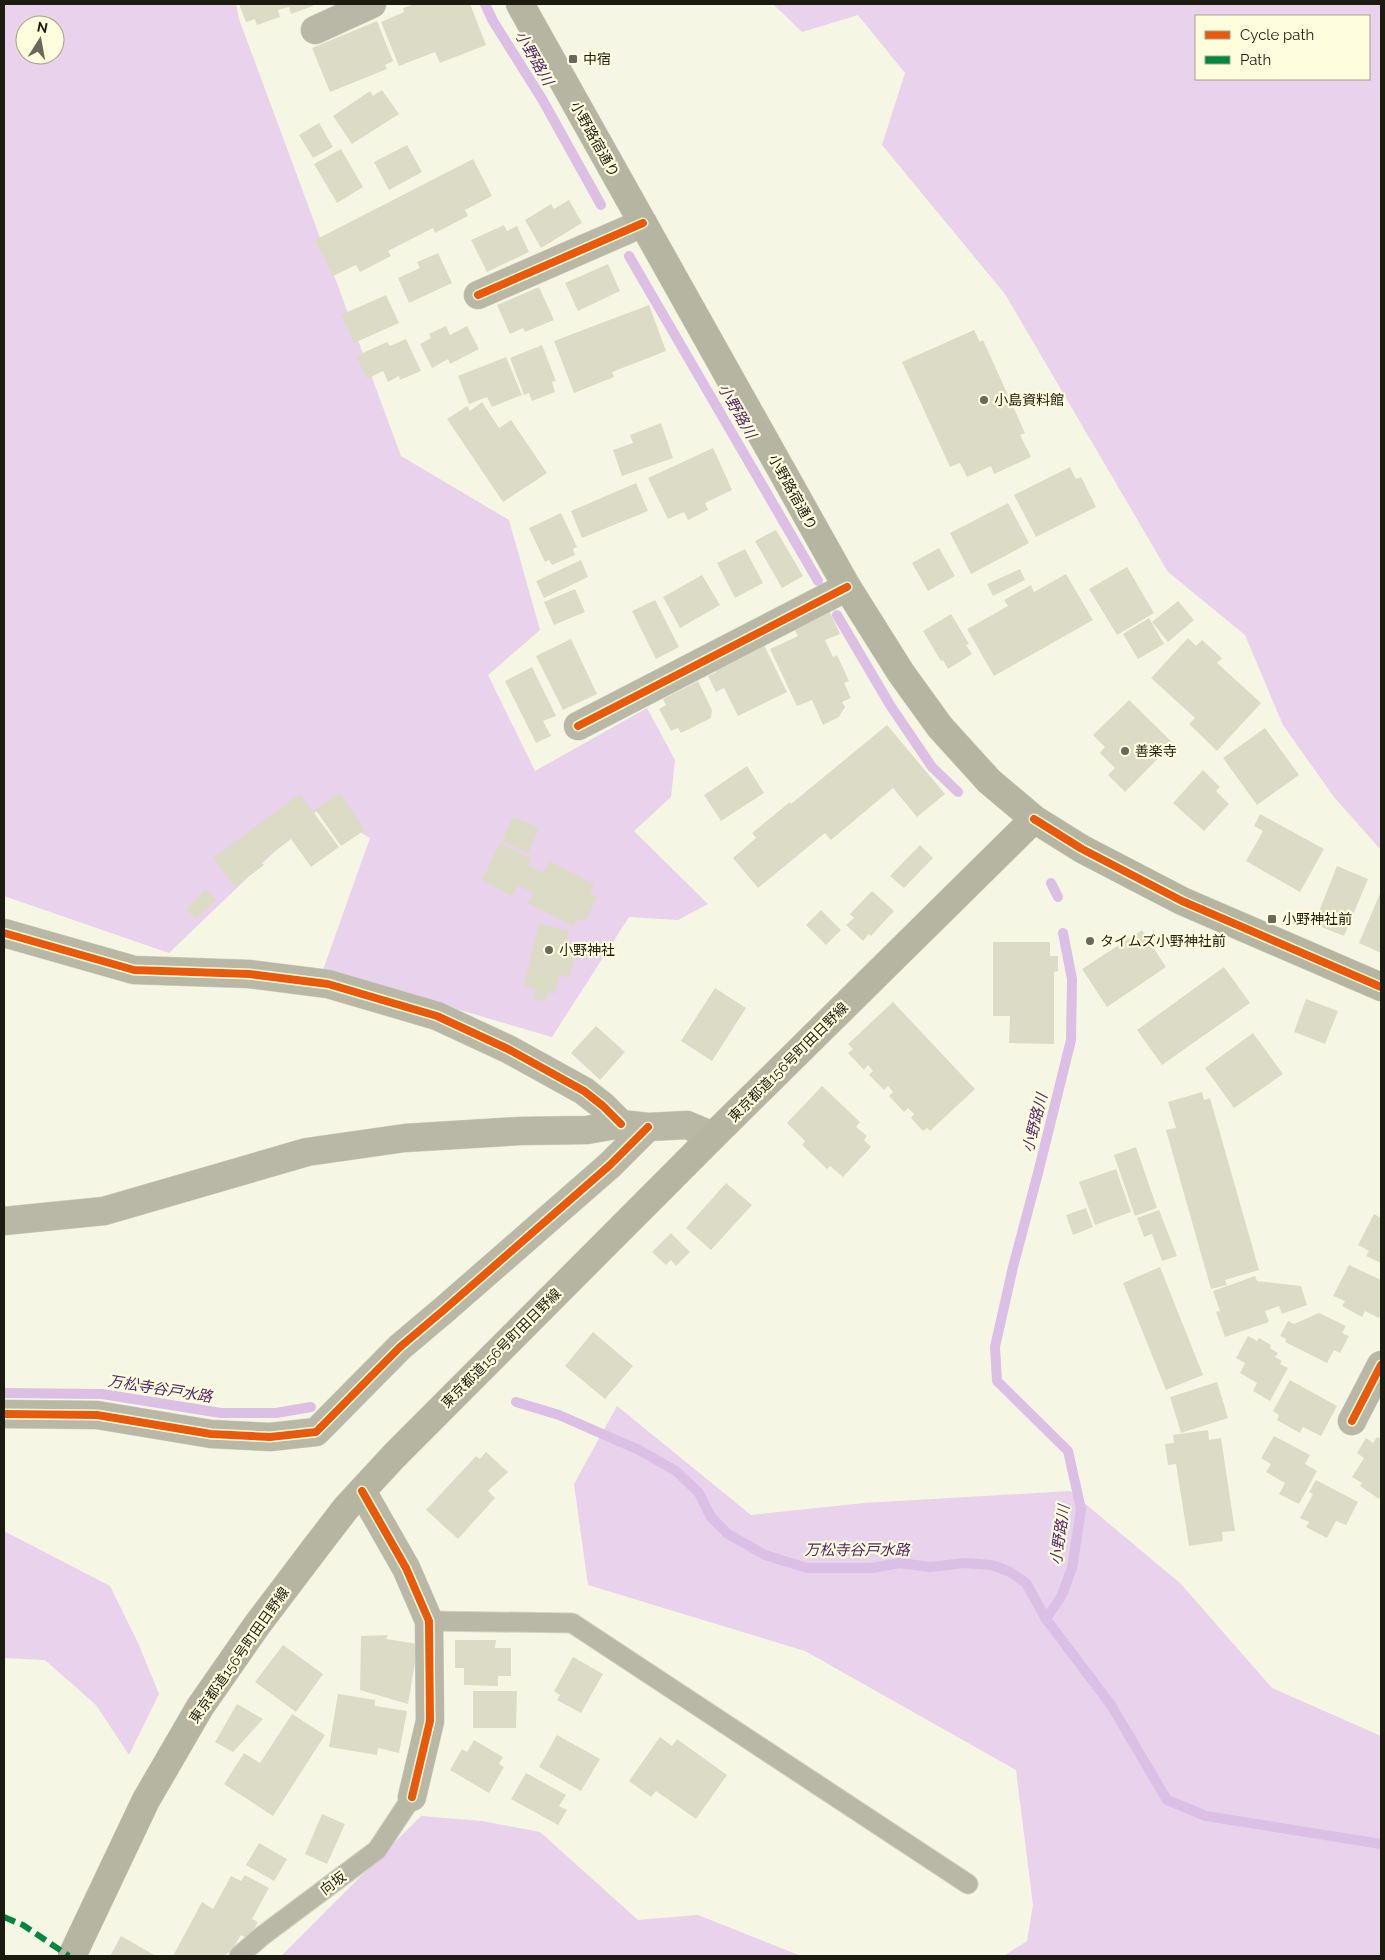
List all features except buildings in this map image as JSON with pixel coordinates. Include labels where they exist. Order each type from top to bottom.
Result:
[{"type":"main road","name":"小野路宿通り","points":[[520,4],[847,587],[901,673],[940,727],[989,781],[1034,819],[1082,849],[1182,902],[1381,986]]},
{"type":"main road","name":"東京都道156号町田日野線","points":[[72,1956],[146,1800],[200,1707],[258,1625],[346,1508],[394,1456],[713,1136],[1034,819]]},
{"type":"street","points":[[315,30],[372,4]]},
{"type":"street","points":[[478,295],[643,223]]},
{"type":"street","points":[[578,726],[847,587]]},
{"type":"street","points":[[4,933],[134,970],[249,974],[328,984],[437,1016],[508,1050],[584,1091],[621,1124]]},
{"type":"street","points":[[4,1221],[104,1211],[307,1152],[405,1138],[520,1131],[587,1130],[621,1124],[648,1127],[686,1125],[713,1136]]},
{"type":"street","points":[[4,1414],[97,1415],[221,1434],[270,1437],[316,1432],[400,1347],[610,1165],[648,1127]]},
{"type":"street","points":[[1352,1421],[1381,1365]]},
{"type":"street","points":[[362,1491],[406,1568],[429,1621],[430,1720],[412,1797]]},
{"type":"lane","points":[[429,1621],[572,1623],[968,1884]]},
{"type":"lane","name":"向坂","points":[[239,1956],[262,1936],[376,1850],[412,1797]]},
{"type":"shaded area","points":[[4,4],[236,4],[239,19],[401,456],[509,520],[540,630],[488,675],[535,771],[647,708],[675,760],[671,797],[634,831],[708,904],[678,920],[629,917],[552,1037],[323,970],[370,838],[320,808],[169,953],[4,896]]},
{"type":"shaded area","points":[[773,4],[1381,4],[1381,850],[1334,797],[1283,725],[1245,635],[1168,572],[1005,294],[882,145],[905,73],[858,15],[802,32]]},
{"type":"shaded area","points":[[617,1406],[751,1515],[864,1503],[1070,1491],[1181,1584],[1272,1688],[1381,1736],[1381,1956],[1004,1956],[1027,1941],[1033,1905],[1016,1770],[805,1651],[588,1585],[574,1484]]},
{"type":"shaded area","points":[[4,1531],[110,1586],[138,1643],[159,1694],[129,1755],[96,1705],[45,1660],[4,1658]]},
{"type":"shaded area","points":[[421,1816],[482,1821],[540,1832],[638,1920],[698,1915],[801,1956],[281,1956]]},
{"type":"waterway","name":"小野路川","points":[[485,4],[493,21],[542,99],[601,205]]},
{"type":"waterway","name":"小野路川","points":[[629,256],[818,581]]},
{"type":"waterway","name":"小野路川","points":[[837,615],[890,705],[932,767],[958,792]]},
{"type":"waterway","name":"小野路川","points":[[1051,883],[1058,897]]},
{"type":"waterway","name":"小野路川","points":[[1063,933],[1072,979],[1071,1040],[1013,1267],[995,1347],[997,1381],[1068,1451],[1081,1509],[1072,1568],[1061,1597],[1046,1619],[1111,1705],[1167,1800],[1206,1816],[1381,1844]]},
{"type":"waterway","name":"万松寺谷戸水路","points":[[4,1393],[102,1394],[221,1413],[276,1413],[311,1407]]},
{"type":"waterway","name":"万松寺谷戸水路","points":[[516,1402],[559,1415],[639,1450],[676,1471],[699,1493],[711,1517],[728,1534],[765,1555],[807,1568],[872,1568],[900,1563],[930,1567],[965,1563],[992,1565],[1010,1572],[1026,1583],[1046,1619]]},
{"type":"marked path","points":[[4,1917],[23,1925],[69,1956]]},
{"type":"cycle path","points":[[478,295],[643,223]]},
{"type":"cycle path","points":[[578,726],[847,587]]},
{"type":"cycle path","points":[[1034,819],[1082,849],[1182,901],[1381,987]]},
{"type":"cycle path","points":[[4,933],[134,970],[249,974],[328,984],[437,1016],[508,1049],[584,1091],[621,1124]]},
{"type":"cycle path","points":[[4,1414],[97,1415],[211,1434],[270,1437],[316,1432],[400,1347],[610,1165],[648,1127]]},
{"type":"cycle path","points":[[1352,1421],[1381,1365]]},
{"type":"cycle path","points":[[362,1491],[406,1568],[429,1621],[430,1721],[412,1797]]},
{"type":"place","name":"中宿","points":[[573,59]]},
{"type":"place","name":"小島資料館","points":[[984,400]]},
{"type":"place","name":"善楽寺","points":[[1125,751]]},
{"type":"place","name":"小野神社前","points":[[1272,919]]},
{"type":"place","name":"タイムズ小野神社前","points":[[1090,941]]},
{"type":"place","name":"小野神社","points":[[549,950]]}]
